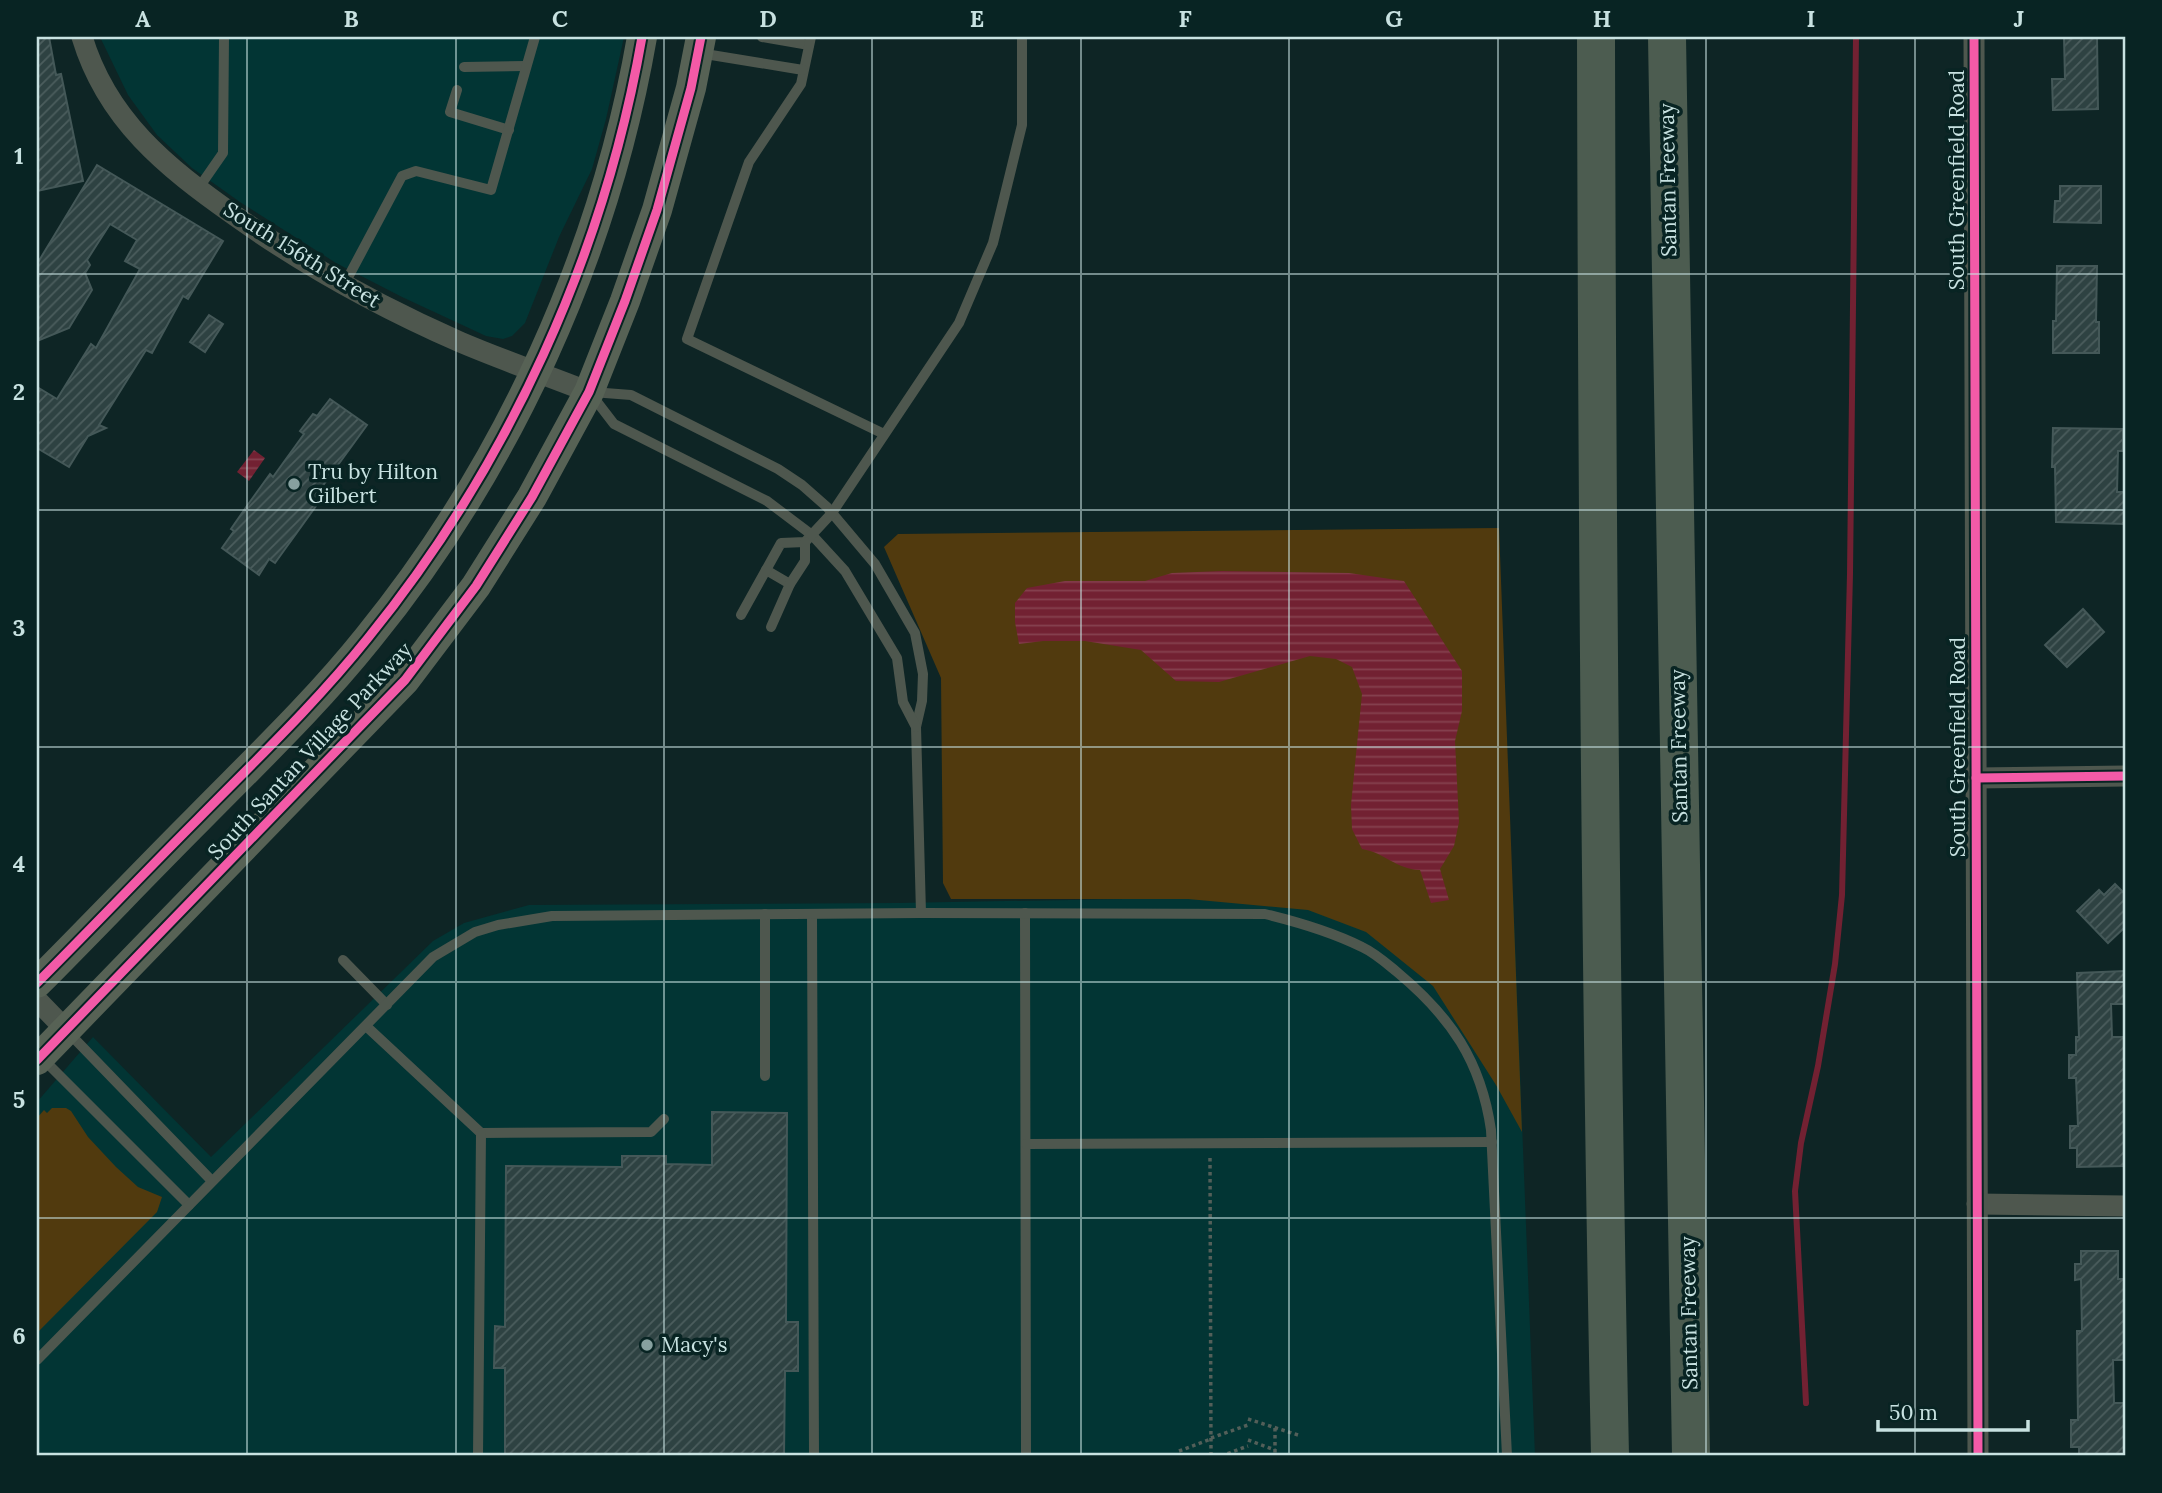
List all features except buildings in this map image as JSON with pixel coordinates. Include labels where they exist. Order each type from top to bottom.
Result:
[{"type":"highway","points":[[1596,37],[1597,624],[1609,1456]]},
{"type":"highway","name":"Santan Freeway","points":[[1667,37],[1691,1456]]},
{"type":"highway","points":[[1589,1456],[1588,1349],[1601,994]]},
{"type":"highway","points":[[1690,1395],[1705,1456]]},
{"type":"main road","name":"South Santan Village Parkway","points":[[37,984],[271,745],[368,639],[418,573],[458,512],[508,429],[536,372],[608,185],[633,92],[642,37]]},
{"type":"main road","name":"South Santan Village Parkway","points":[[38,1056],[405,680],[476,586],[532,497],[589,392],[657,210],[700,45]]},
{"type":"street","name":"South 156th Street","points":[[82,37],[100,82],[141,140],[176,173],[272,242],[344,285],[450,338],[589,392]]},
{"type":"street","name":"South Greenfield Road","points":[[1974,37],[1978,1456]]},
{"type":"street","points":[[1976,778],[2125,776]]},
{"type":"street","points":[[37,1000],[66,1030]]},
{"type":"street","points":[[1977,1204],[2125,1206]]},
{"type":"lane","points":[[198,189],[223,153],[224,37]]},
{"type":"lane","points":[[344,285],[402,176],[416,171],[491,190],[535,37]]},
{"type":"lane","points":[[762,37],[810,41],[801,83],[749,162],[687,339],[884,434]]},
{"type":"lane","points":[[771,627],[790,583],[805,561],[808,539],[832,513],[959,323],[993,243],[1022,125],[1022,37]]},
{"type":"lane","points":[[700,45],[803,70]]},
{"type":"lane","points":[[464,66],[526,66]]},
{"type":"lane","points":[[457,90],[450,113],[509,130]]},
{"type":"lane","name":"South 156th Street","points":[[589,392],[631,395],[778,469],[802,485],[832,513],[875,564],[915,633],[923,674],[922,701],[916,727],[920,913]]},
{"type":"lane","name":"South 156th Street","points":[[589,392],[614,424],[767,501],[845,571],[897,658],[903,702],[916,727]]},
{"type":"lane","points":[[741,615],[781,543],[808,539]]},
{"type":"lane","points":[[765,570],[790,583]]},
{"type":"lane","points":[[1025,913],[1026,1456]]},
{"type":"lane","points":[[765,914],[765,1076]]},
{"type":"lane","points":[[812,914],[814,1456]]},
{"type":"lane","points":[[37,1360],[433,957],[475,932],[498,925],[552,916],[1265,914],[1298,922],[1364,947],[1412,984],[1445,1019],[1464,1046],[1487,1099],[1492,1142],[1507,1456]]},
{"type":"lane","points":[[343,960],[387,1005]]},
{"type":"lane","points":[[366,1026],[481,1133],[651,1132],[664,1119]]},
{"type":"lane","points":[[66,1030],[211,1180]]},
{"type":"lane","points":[[38,1056],[189,1205]]},
{"type":"lane","points":[[478,1456],[481,1133]]},
{"type":"lane","points":[[1026,1144],[1492,1142]]},
{"type":"path","points":[[1210,1158],[1211,1456]]},
{"type":"path","points":[[1248,1419],[1298,1436]]},
{"type":"path","points":[[1179,1451],[1248,1424]]},
{"type":"path","points":[[1275,1428],[1275,1456]]},
{"type":"path","points":[[1248,1440],[1275,1450]]},
{"type":"path","points":[[1221,1456],[1248,1446]]},
{"type":"shaded area","points":[[100,37],[624,37],[592,169],[559,237],[525,323],[512,336],[503,339],[486,336],[336,263],[192,168],[157,135],[128,95]]},
{"type":"shaded area","points":[[254,450],[265,458],[249,481],[237,472]]},
{"type":"shaded area","points":[[1499,528],[1522,1132],[1496,1085],[1433,986],[1366,932],[1308,910],[1188,899],[951,899],[943,883],[941,678],[884,547],[898,534]]},
{"type":"shaded area","points":[[1172,573],[1349,573],[1404,581],[1462,671],[1462,711],[1455,741],[1459,822],[1454,846],[1440,869],[1449,900],[1431,903],[1420,870],[1404,867],[1362,849],[1352,829],[1351,805],[1362,694],[1352,667],[1336,659],[1310,656],[1219,682],[1176,681],[1141,650],[1085,641],[1019,644],[1015,603],[1027,588],[1065,581],[1145,581]]},
{"type":"shaded area","points":[[1513,892],[1535,1456],[37,1456],[37,1102],[93,1037],[211,1157],[433,941],[464,923],[529,905],[898,903]]},
{"type":"shaded area","points":[[52,1108],[66,1108],[71,1111],[88,1137],[116,1167],[138,1187],[162,1197],[157,1212],[37,1333],[37,1118],[44,1110],[47,1113]]},
{"type":"waterway","points":[[1806,1403],[1795,1191],[1801,1143],[1818,1066],[1835,964],[1842,895],[1850,574],[1856,37]]},
{"type":"cycle path","points":[[37,983],[328,685],[418,572],[465,502],[506,430],[543,355],[576,278],[603,199],[625,118],[642,37]]},
{"type":"cycle path","points":[[37,1060],[405,680],[476,586],[532,497],[589,392],[657,210],[691,88],[701,37]]},
{"type":"cycle path","points":[[1974,37],[1978,1456]]},
{"type":"cycle path","points":[[1976,778],[2125,776]]},
{"type":"place","name":"Tru by Hilton Gilbert","points":[[294,484]]},
{"type":"place","name":"Macy's","points":[[647,1345]]}]
